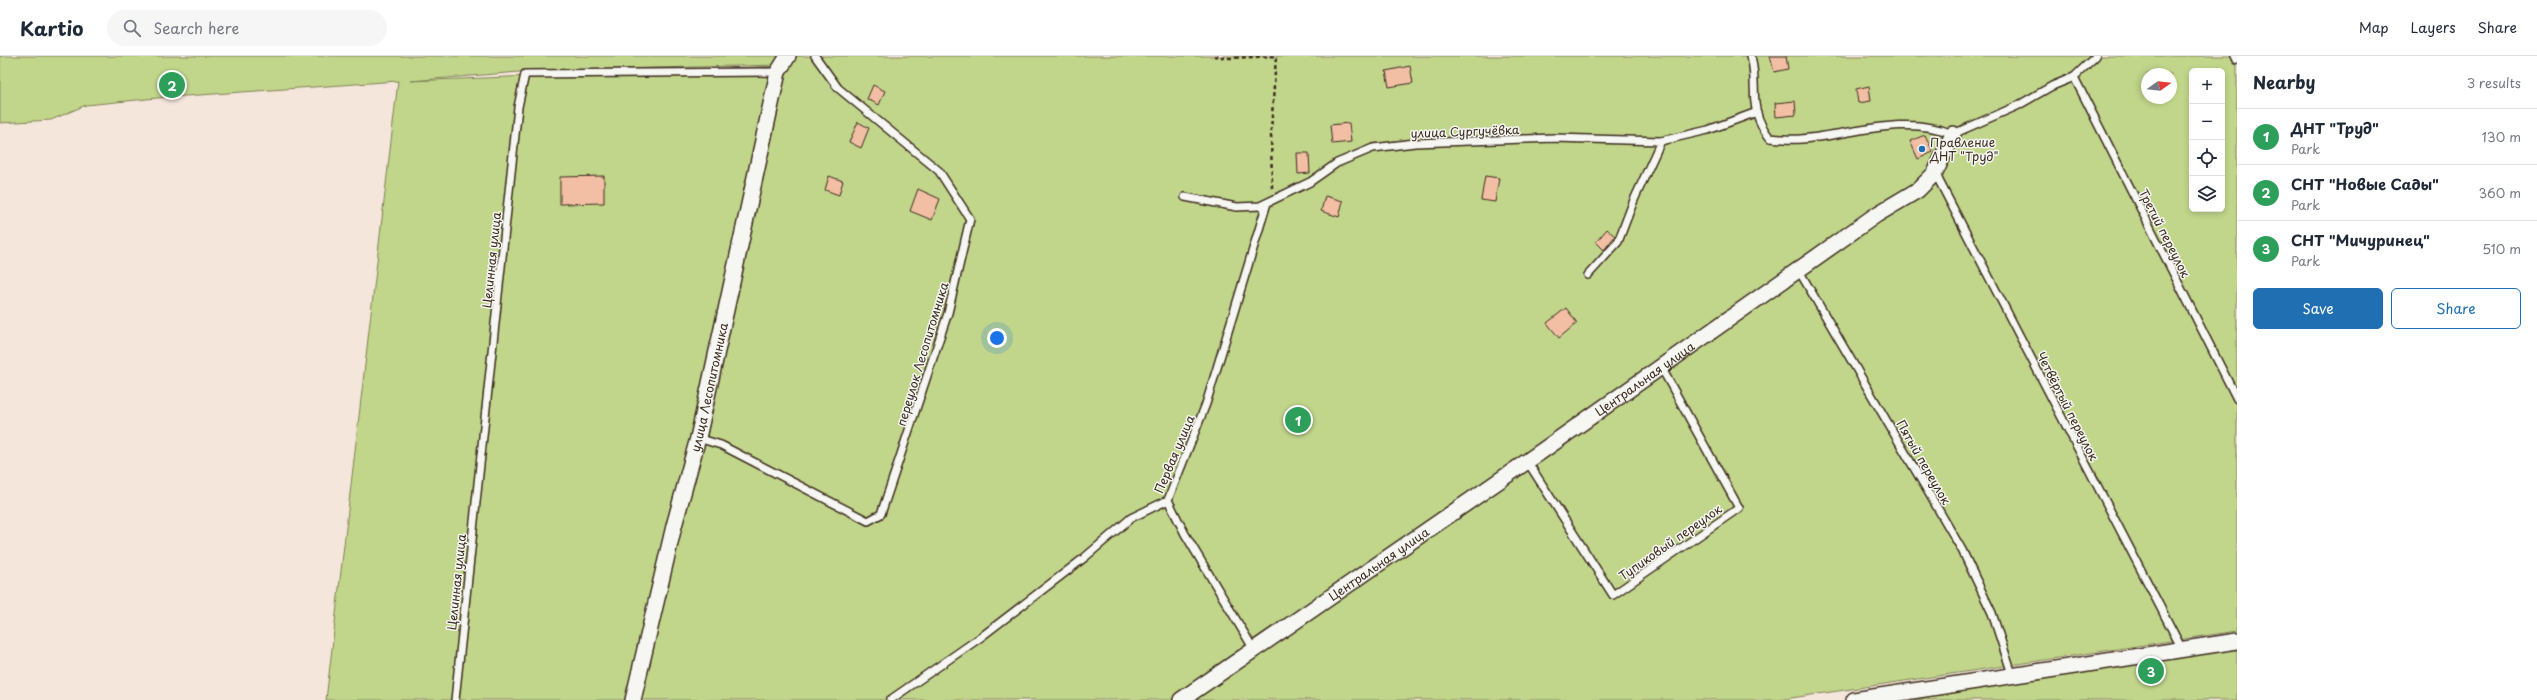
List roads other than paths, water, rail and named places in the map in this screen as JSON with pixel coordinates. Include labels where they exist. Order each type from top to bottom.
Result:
[{"type":"street","points":[[778,72],[788,56]]},
{"type":"street","name":"улица Лесопитомника","points":[[633,700],[674,526],[698,438],[778,72]]},
{"type":"street","name":"Центральная улица","points":[[1181,700],[1254,648],[1527,462],[1876,215],[1918,190],[1936,173],[1953,134]]},
{"type":"street","points":[[1854,700],[2012,674],[2237,641]]},
{"type":"lane","name":"переулок Лесопитомника","points":[[698,438],[721,446],[868,521],[881,514],[948,313],[970,219],[939,171],[838,88],[815,56]]},
{"type":"lane","points":[[1751,56],[1753,100],[1763,129],[1770,138],[1800,139],[1874,127],[1909,125],[1937,128],[1953,134],[2017,106],[2052,86],[2074,77],[2096,56]]},
{"type":"lane","points":[[2235,56],[2237,60]]},
{"type":"lane","name":"Целинная улица","points":[[455,700],[517,115],[525,74],[778,72]]},
{"type":"lane","name":"Третий переулок","points":[[2074,77],[2237,399]]},
{"type":"lane","name":"улица Сургучёвка","points":[[1185,197],[1237,207],[1260,206],[1310,182],[1337,163],[1373,148],[1415,143],[1546,138],[1661,141],[1708,130],[1757,112]]},
{"type":"lane","points":[[1588,275],[1618,242],[1634,200],[1661,141]]},
{"type":"lane","name":"Четвёртый переулок","points":[[1936,173],[2182,649]]},
{"type":"lane","name":"Первая улица","points":[[890,700],[981,637],[1084,558],[1132,518],[1168,500],[1206,404],[1270,202]]},
{"type":"lane","name":"Пятый переулок","points":[[1798,269],[1962,550],[1992,613],[2012,674]]},
{"type":"lane","name":"Тупиковый переулок","points":[[1527,462],[1613,595],[1739,508],[1661,367]]},
{"type":"lane","points":[[1168,500],[1185,534],[1254,648]]},
{"type":"place","name":"СНТ \"Новые Сады\"","points":[[172,85]]},
{"type":"place","name":"Правление ДНТ \"Труд\"","points":[[1922,149]]},
{"type":"place","name":"ДНТ \"Труд\"","points":[[1298,420]]},
{"type":"place","name":"СНТ \"Мичуринец\"","points":[[2151,671]]}]
